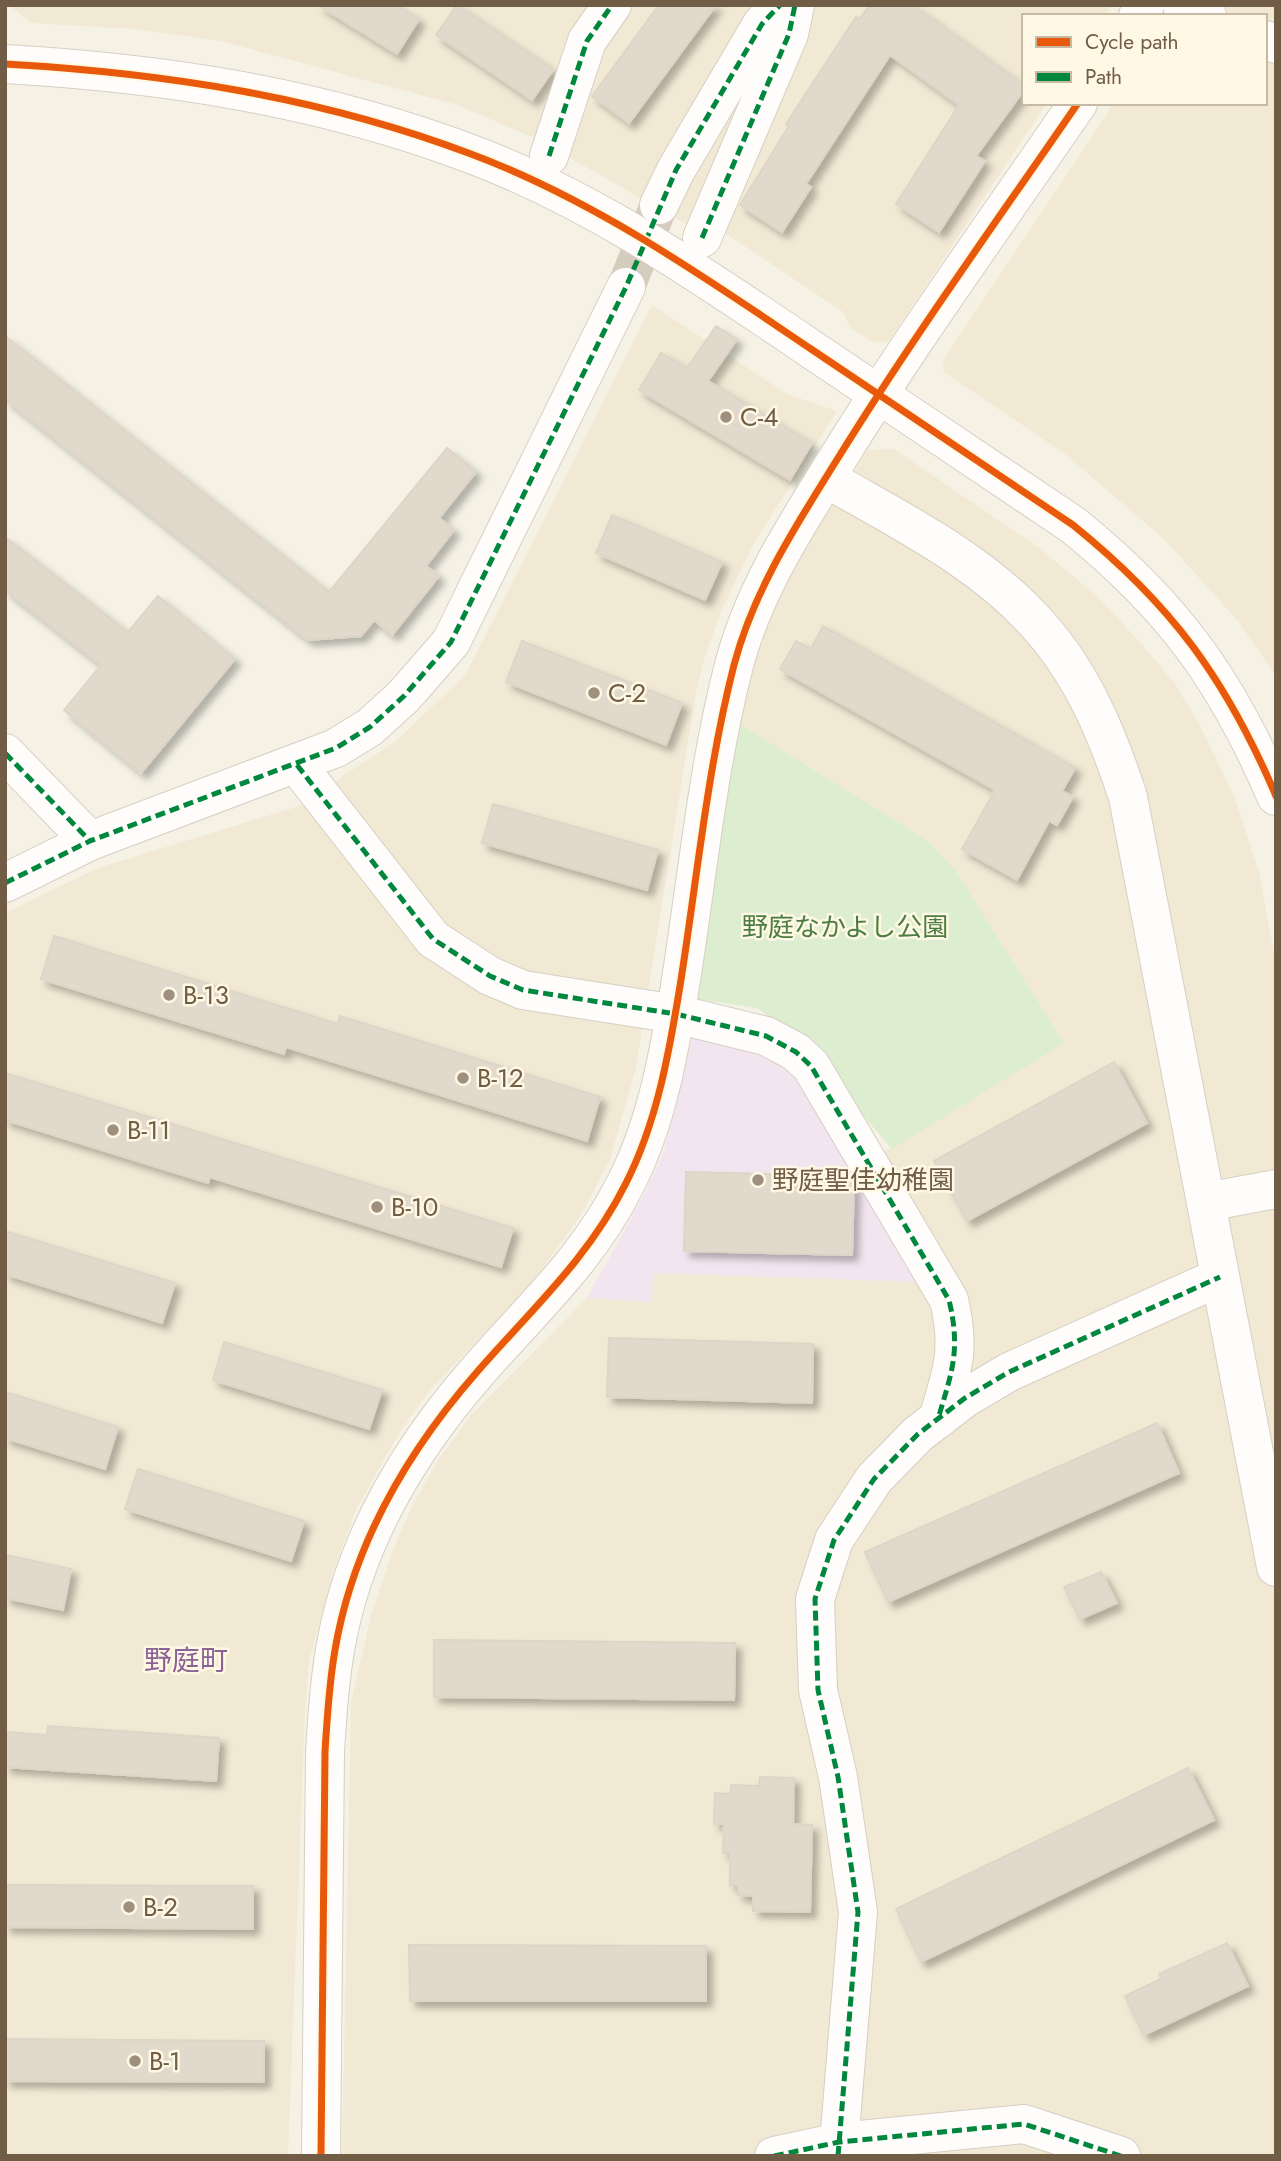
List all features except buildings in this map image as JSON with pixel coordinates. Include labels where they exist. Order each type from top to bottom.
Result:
[{"type":"street","points":[[549,156],[587,41],[612,5]]},
{"type":"street","points":[[659,205],[676,170],[762,24],[780,5]]},
{"type":"street","points":[[702,238],[789,34],[795,5]]},
{"type":"street","points":[[1182,5],[1203,14]]},
{"type":"street","points":[[5,64],[91,68],[176,78],[276,96],[374,121],[473,154],[578,202],[680,261],[1073,525],[1117,560],[1189,637],[1218,678],[1249,736],[1276,796]]},
{"type":"street","points":[[321,2156],[325,1752],[329,1685],[346,1598],[376,1521],[412,1452],[476,1372],[576,1265],[611,1210],[648,1131],[676,1014],[720,724],[734,665],[748,621],[766,579],[878,394],[1077,105]]},
{"type":"street","points":[[5,883],[90,841],[297,765],[336,748],[370,727],[404,696],[451,642],[626,287]]},
{"type":"street","points":[[826,478],[927,536],[988,577],[1041,627],[1084,691],[1110,741],[1128,797],[1276,1567]]},
{"type":"street","points":[[5,753],[90,841]]},
{"type":"street","points":[[297,765],[433,939],[490,976],[523,990],[676,1014],[765,1036],[796,1052],[811,1066],[949,1300],[958,1335],[952,1373],[938,1419]]},
{"type":"street","points":[[1206,1202],[1276,1189]]},
{"type":"street","points":[[838,2149],[858,1912],[838,1777],[818,1690],[815,1599],[834,1540],[874,1479],[918,1434],[938,1419],[1009,1372],[1220,1277]]},
{"type":"street","points":[[774,2156],[1024,2124],[1121,2156]]},
{"type":"shaded area","points":[[1111,5],[1105,14],[1022,14],[1022,105],[1046,105],[889,341],[873,342],[850,328],[843,312],[728,235],[702,233],[535,138],[454,104],[221,41],[134,29],[31,23],[10,6]]},
{"type":"shaded area","points":[[1179,5],[1276,5],[1276,676],[1238,621],[1165,540],[1065,454],[944,372],[943,360],[1113,105],[1267,105],[1267,14],[1173,14]]},
{"type":"shaded area","points":[[652,305],[787,394],[837,411],[753,545],[721,612],[705,656],[696,692],[636,1067],[610,1160],[581,1215],[531,1284],[429,1391],[398,1435],[355,1512],[333,1572],[309,1662],[305,1711],[288,2156],[5,2156],[5,917],[9,911],[98,868],[296,807],[396,741],[466,674]]},
{"type":"shaded area","points":[[894,449],[1038,547],[1096,595],[1137,639],[1173,681],[1198,722],[1233,793],[1259,872],[1276,965],[1276,2156],[342,2156],[351,1702],[371,1616],[392,1552],[413,1504],[439,1459],[471,1415],[587,1298],[652,1301],[652,1273],[920,1282],[858,1167],[1064,1043],[956,871],[927,840],[738,723],[750,670],[777,589],[868,450]]},
{"type":"shaded area","name":"野庭聖佳幼稚園","points":[[693,1033],[796,1064],[921,1282],[653,1273],[652,1302],[587,1298],[645,1193],[664,1151]]},
{"type":"green space","name":"野庭なかよし公園","points":[[738,723],[927,840],[956,871],[1064,1043],[892,1149],[795,1036],[757,1008],[697,999]]},
{"type":"tunnel","points":[[626,287],[657,210]]},
{"type":"marked path","points":[[549,156],[587,41],[612,5]]},
{"type":"marked path","points":[[5,883],[90,841],[336,748],[370,727],[404,696],[451,642],[626,287],[676,170],[762,24],[780,5]]},
{"type":"marked path","points":[[702,238],[789,34],[795,5]]},
{"type":"marked path","points":[[5,753],[90,841]]},
{"type":"marked path","points":[[297,765],[433,939],[490,976],[523,990],[676,1014],[766,1036],[796,1052],[811,1066],[949,1300],[954,1333],[953,1361],[938,1419]]},
{"type":"marked path","points":[[838,2156],[858,1912],[838,1777],[818,1690],[815,1599],[834,1540],[874,1479],[918,1434],[965,1398],[1009,1372],[1220,1277]]},
{"type":"marked path","points":[[774,2156],[839,2142],[1024,2124],[1121,2156]]},
{"type":"cycle path","points":[[5,64],[183,81],[357,117],[471,154],[516,173],[647,241],[1073,525],[1108,555],[1168,615],[1193,647],[1237,716],[1276,796]]},
{"type":"cycle path","points":[[321,2156],[325,1752],[335,1650],[355,1573],[386,1501],[428,1434],[477,1372],[577,1259],[595,1235],[626,1183],[654,1112],[666,1062],[717,745],[734,665],[753,610],[792,532],[867,413],[1077,105]]},
{"type":"place","name":"C-4","points":[[726,417]]},
{"type":"place","name":"C-2","points":[[594,693]]},
{"type":"place","name":"B-13","points":[[169,995]]},
{"type":"place","name":"B-12","points":[[463,1078]]},
{"type":"place","name":"B-11","points":[[113,1130]]},
{"type":"place","name":"野庭聖佳幼稚園","points":[[758,1180]]},
{"type":"place","name":"B-10","points":[[377,1207]]},
{"type":"place","name":"B-2","points":[[129,1907]]},
{"type":"place","name":"B-1","points":[[135,2061]]},
{"type":"district","name":"野庭町","points":[[186,1660]]}]
